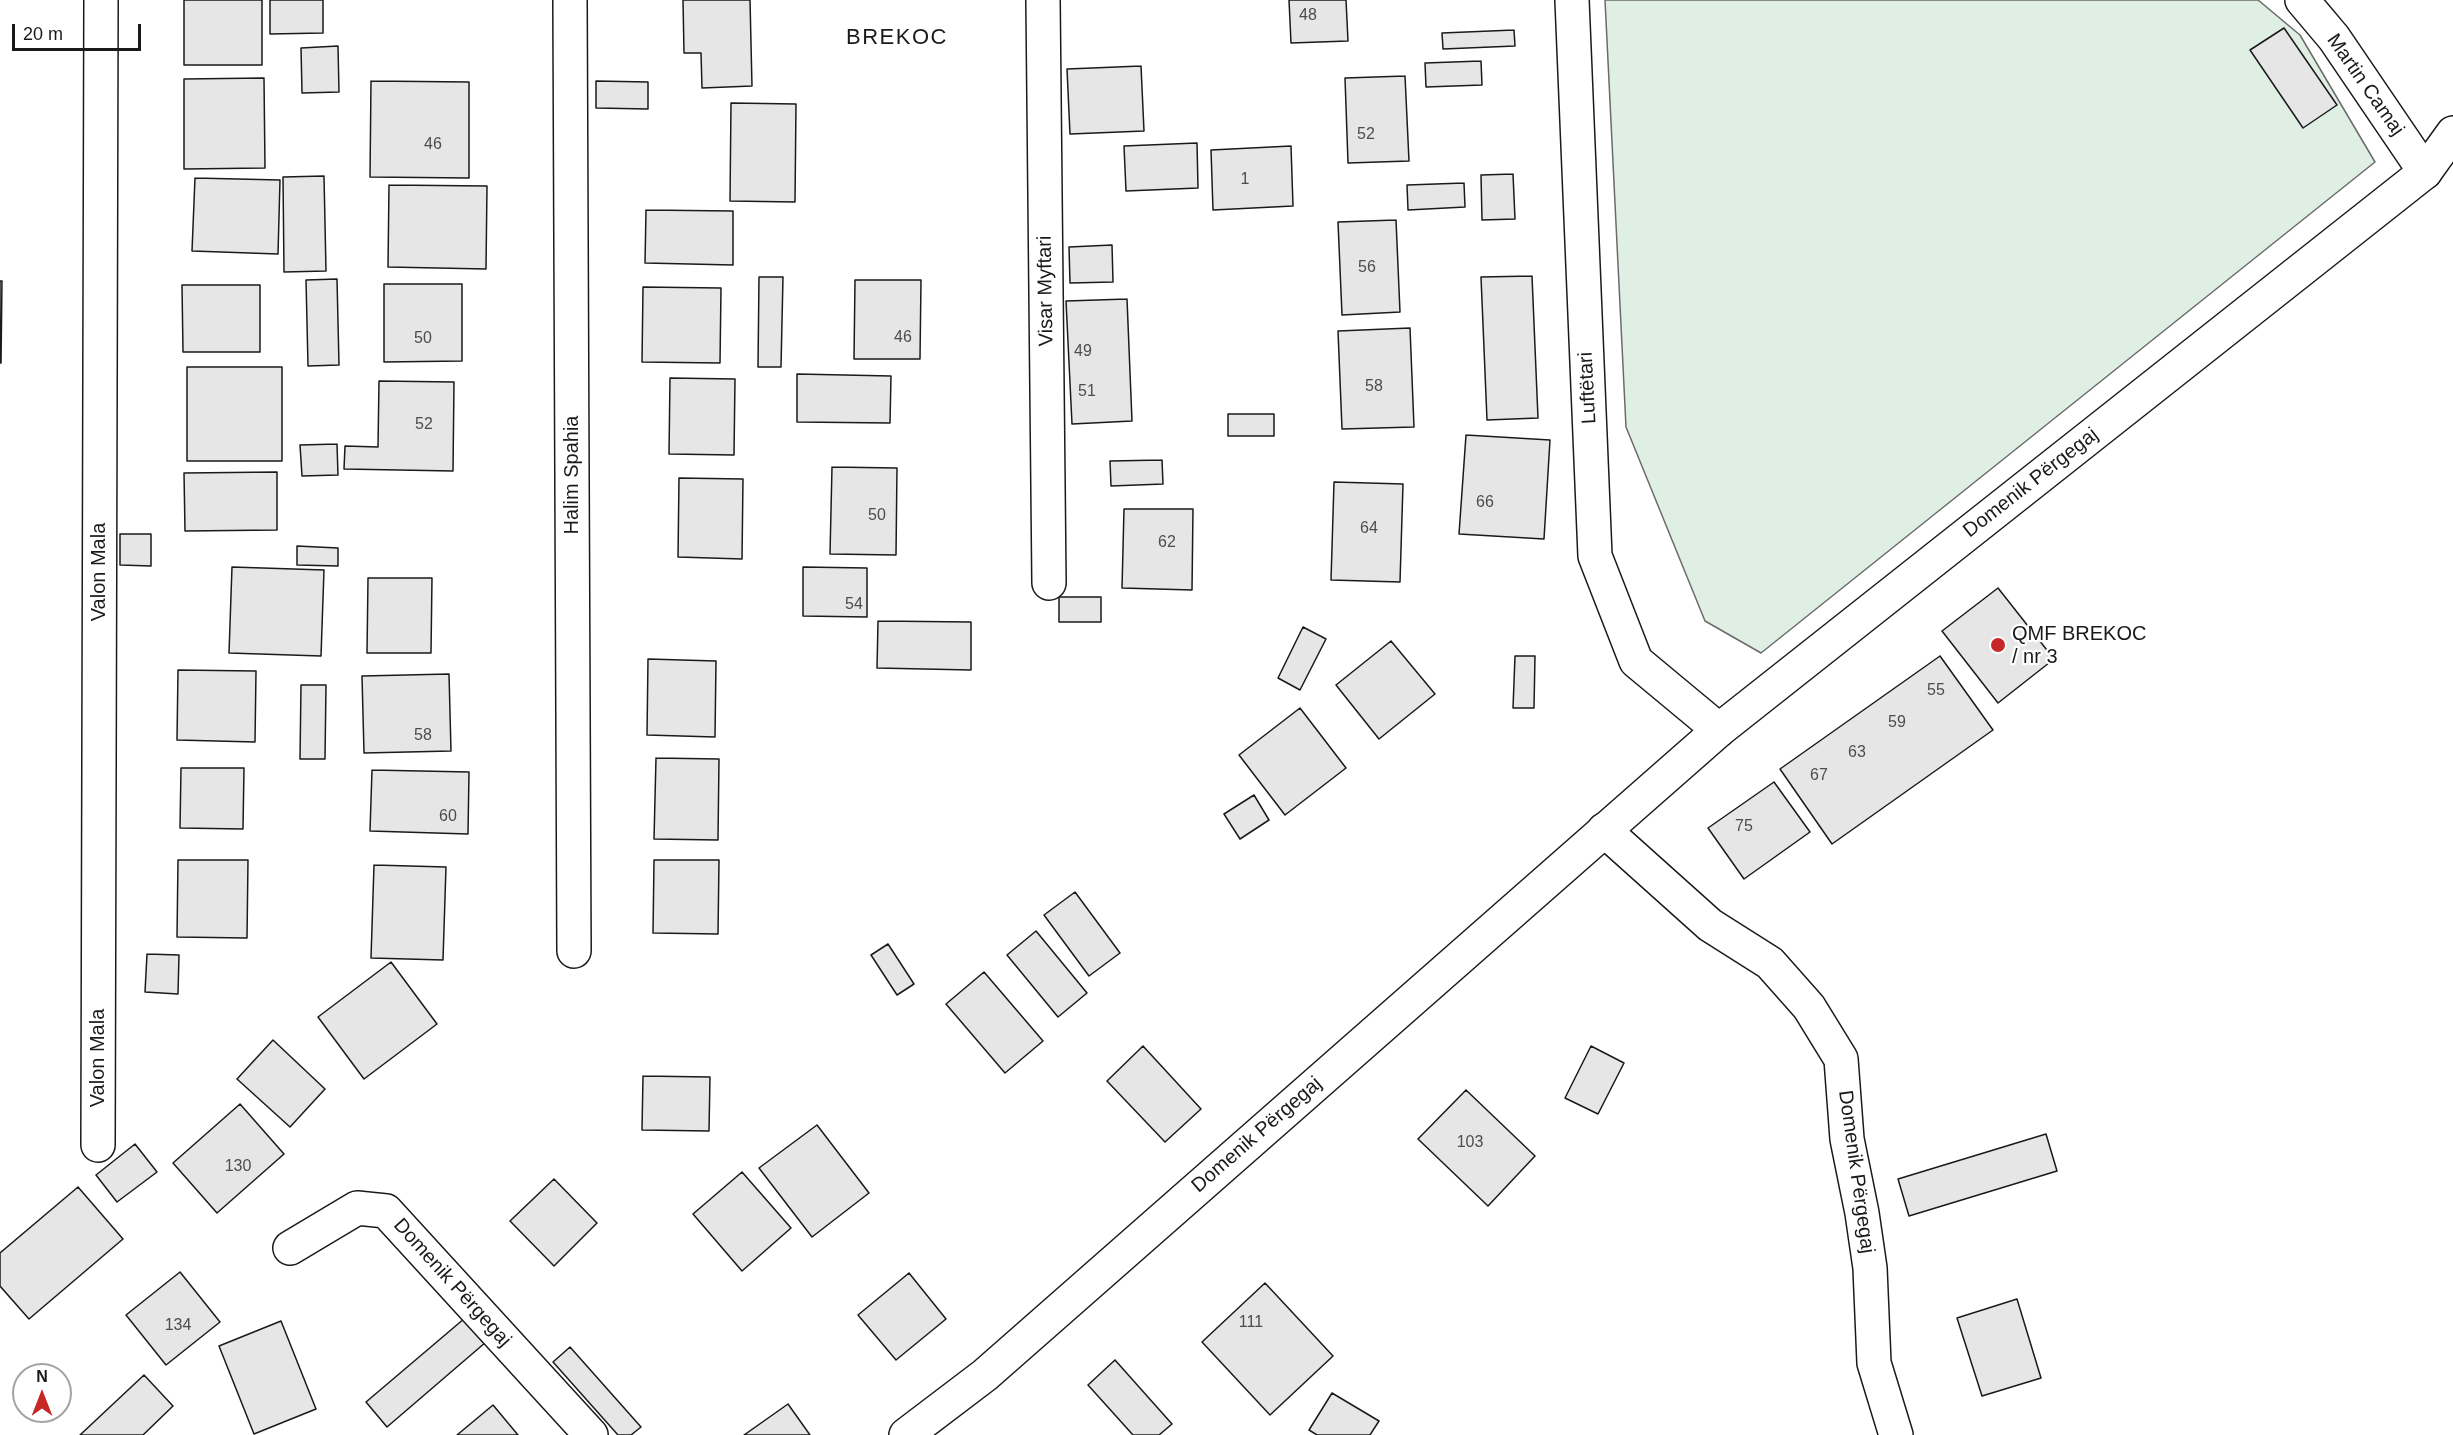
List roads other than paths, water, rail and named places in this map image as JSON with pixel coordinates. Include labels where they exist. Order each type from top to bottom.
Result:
[{"type":"street","name":"Valon Mala","points":[[98,1145],[101,0]]},
{"type":"street","name":"Halim Spahia","points":[[570,0],[574,951]]},
{"type":"street","name":"Visar Myftari","points":[[1043,0],[1049,583]]},
{"type":"street","name":"Luftëtari","points":[[1572,0],[1595,556],[1636,661],[1719,730]]},
{"type":"street","name":"Martin Camaj","points":[[2302,0],[2334,38],[2424,172]]},
{"type":"street","name":"Domenik Përgegaj","points":[[906,1435],[994,1367],[1719,730],[2424,172],[2453,134]]},
{"type":"street","name":"Domenik Përgegaj","points":[[1604,830],[1710,925],[1770,963],[1809,1007],[1841,1059],[1847,1139],[1870,1268],[1874,1363],[1896,1435]]},
{"type":"street","name":"Domenik Përgegaj","points":[[290,1248],[357,1208],[386,1211],[591,1435]]},
{"type":"place","name":"QMF BREKOC / nr 3","points":[[1998,645]]},
{"type":"district","name":"BREKOC","points":[[897,38]]}]
